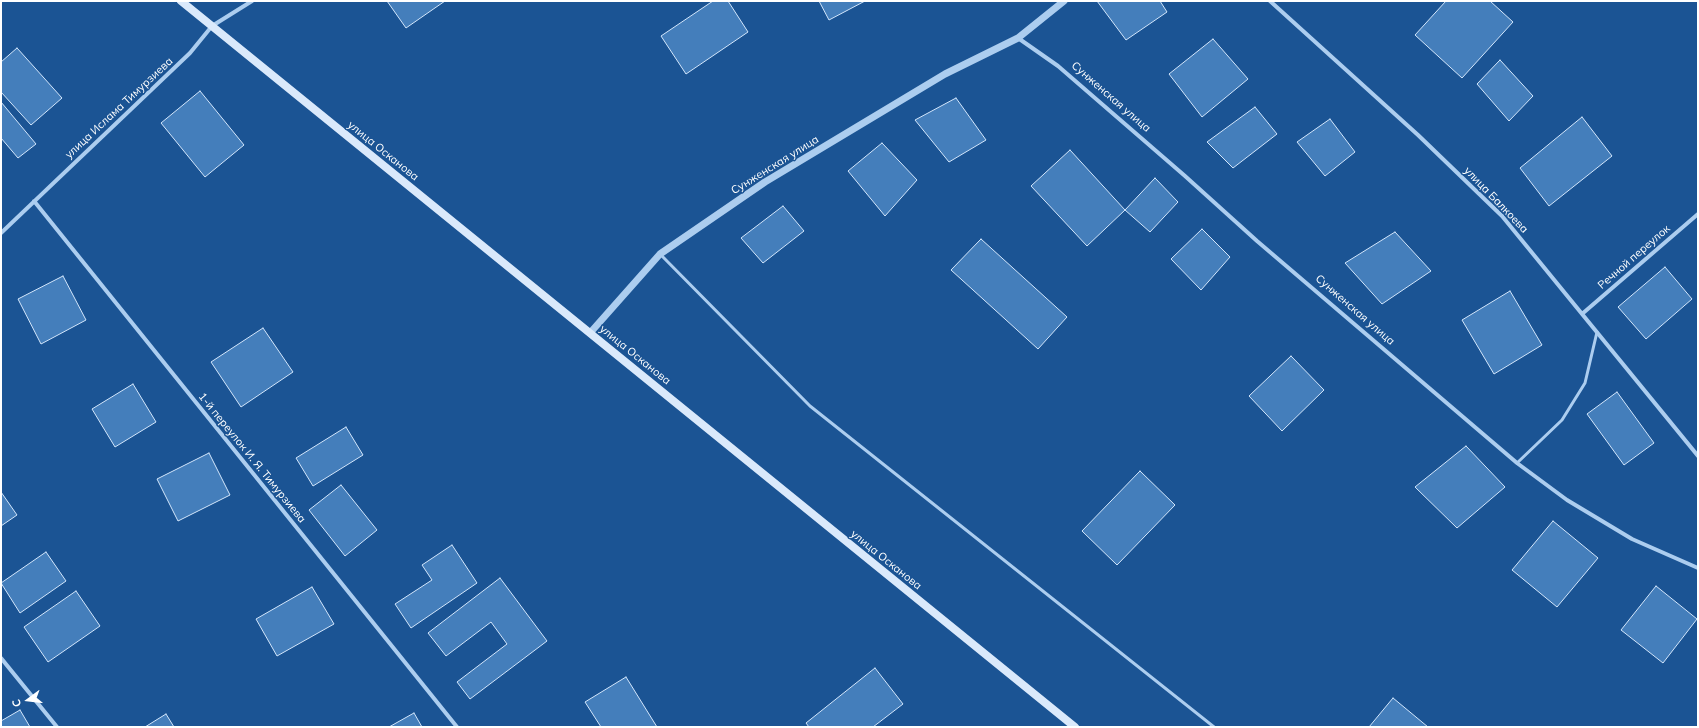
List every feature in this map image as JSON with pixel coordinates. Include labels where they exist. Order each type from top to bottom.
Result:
[{"type":"main road","name":"улица Осканова","points":[[180,1],[1075,727]]},
{"type":"street","name":"улица Ислама Тимурзиева","points":[[1,233],[190,53],[212,26],[252,1]]},
{"type":"street","name":"Сунженская улица","points":[[590,333],[660,254],[779,174],[946,74],[1018,38],[1064,1]]},
{"type":"street","name":"улица Балкоева","points":[[1270,1],[1418,135],[1502,216],[1698,456]]},
{"type":"street","name":"Сунженская улица","points":[[1018,38],[1058,66],[1185,176],[1257,241],[1517,463],[1567,500],[1632,539],[1698,568]]},
{"type":"street","name":"1-й переулок И. Я. Тимурзиева","points":[[34,201],[457,727]]},
{"type":"street","name":"Речной переулок","points":[[1582,314],[1698,214]]},
{"type":"street","points":[[1,658],[57,727]]},
{"type":"lane","points":[[660,254],[810,406],[1214,727]]},
{"type":"lane","points":[[1517,463],[1562,420],[1585,382],[1597,331]]},
{"type":"building","points":[[387,1],[445,1],[406,28]]},
{"type":"building","points":[[713,1],[728,1],[748,32],[686,74],[661,36]]},
{"type":"building","points":[[819,1],[865,1],[829,20]]},
{"type":"building","points":[[1097,1],[1160,1],[1167,12],[1126,40]]},
{"type":"building","points":[[1446,1],[1490,1],[1513,22],[1462,78],[1415,35]]},
{"type":"building","points":[[1213,39],[1248,79],[1202,117],[1169,74]]},
{"type":"building","points":[[17,48],[62,98],[31,125],[1,92],[1,62]]},
{"type":"building","points":[[1500,60],[1533,96],[1509,121],[1477,84]]},
{"type":"building","points":[[200,91],[244,145],[205,177],[161,123]]},
{"type":"building","points":[[956,98],[986,140],[949,162],[915,120]]},
{"type":"building","points":[[1,102],[36,144],[18,158],[1,138]]},
{"type":"building","points":[[1255,107],[1277,134],[1233,168],[1207,142]]},
{"type":"building","points":[[1582,117],[1612,156],[1549,206],[1520,168]]},
{"type":"building","points":[[1330,119],[1355,152],[1325,176],[1297,142]]},
{"type":"building","points":[[882,143],[917,180],[885,216],[848,171]]},
{"type":"building","points":[[1070,150],[1125,210],[1087,246],[1031,186]]},
{"type":"building","points":[[1155,178],[1178,202],[1150,232],[1125,210]]},
{"type":"building","points":[[783,206],[804,231],[763,263],[741,238]]},
{"type":"building","points":[[1202,229],[1230,257],[1201,290],[1171,259]]},
{"type":"building","points":[[1395,232],[1431,271],[1382,304],[1345,263]]},
{"type":"building","points":[[981,239],[1067,317],[1038,349],[951,270]]},
{"type":"building","points":[[1665,267],[1692,299],[1646,339],[1618,307]]},
{"type":"building","points":[[63,276],[86,320],[41,344],[18,299]]},
{"type":"building","points":[[1510,291],[1542,345],[1494,374],[1462,320]]},
{"type":"building","points":[[263,328],[293,372],[241,407],[211,362]]},
{"type":"building","points":[[1291,356],[1324,390],[1282,431],[1249,396]]},
{"type":"building","points":[[133,384],[156,422],[115,447],[92,409]]},
{"type":"building","points":[[1617,392],[1654,443],[1624,465],[1587,414]]},
{"type":"building","points":[[346,427],[363,455],[313,486],[296,458]]},
{"type":"building","points":[[1466,446],[1505,487],[1457,528],[1415,487]]},
{"type":"building","points":[[209,453],[230,495],[178,521],[157,479]]},
{"type":"building","points":[[1140,471],[1175,505],[1117,565],[1082,531]]},
{"type":"building","points":[[341,485],[377,530],[345,556],[309,510]]},
{"type":"building","points":[[1,492],[17,515],[1,526]]},
{"type":"building","points":[[1553,521],[1598,558],[1557,607],[1512,570]]},
{"type":"building","points":[[452,545],[477,583],[411,628],[395,604],[432,580],[422,565]]},
{"type":"building","points":[[46,552],[66,581],[20,613],[1,583]]},
{"type":"building","points":[[500,578],[547,641],[470,699],[457,682],[507,644],[491,622],[446,656],[428,633]]},
{"type":"building","points":[[1656,586],[1697,619],[1663,663],[1621,630]]},
{"type":"building","points":[[312,587],[334,624],[277,656],[256,619]]},
{"type":"building","points":[[76,591],[100,626],[48,662],[24,627]]},
{"type":"building","points":[[875,668],[903,704],[873,727],[809,727],[806,723]]},
{"type":"building","points":[[626,677],[657,727],[601,727],[585,702]]},
{"type":"building","points":[[1393,698],[1428,727],[1369,727]]},
{"type":"building","points":[[20,710],[30,727],[1,727],[1,721]]},
{"type":"building","points":[[414,713],[422,727],[389,727]]},
{"type":"building","points":[[166,714],[174,727],[145,727]]}]
